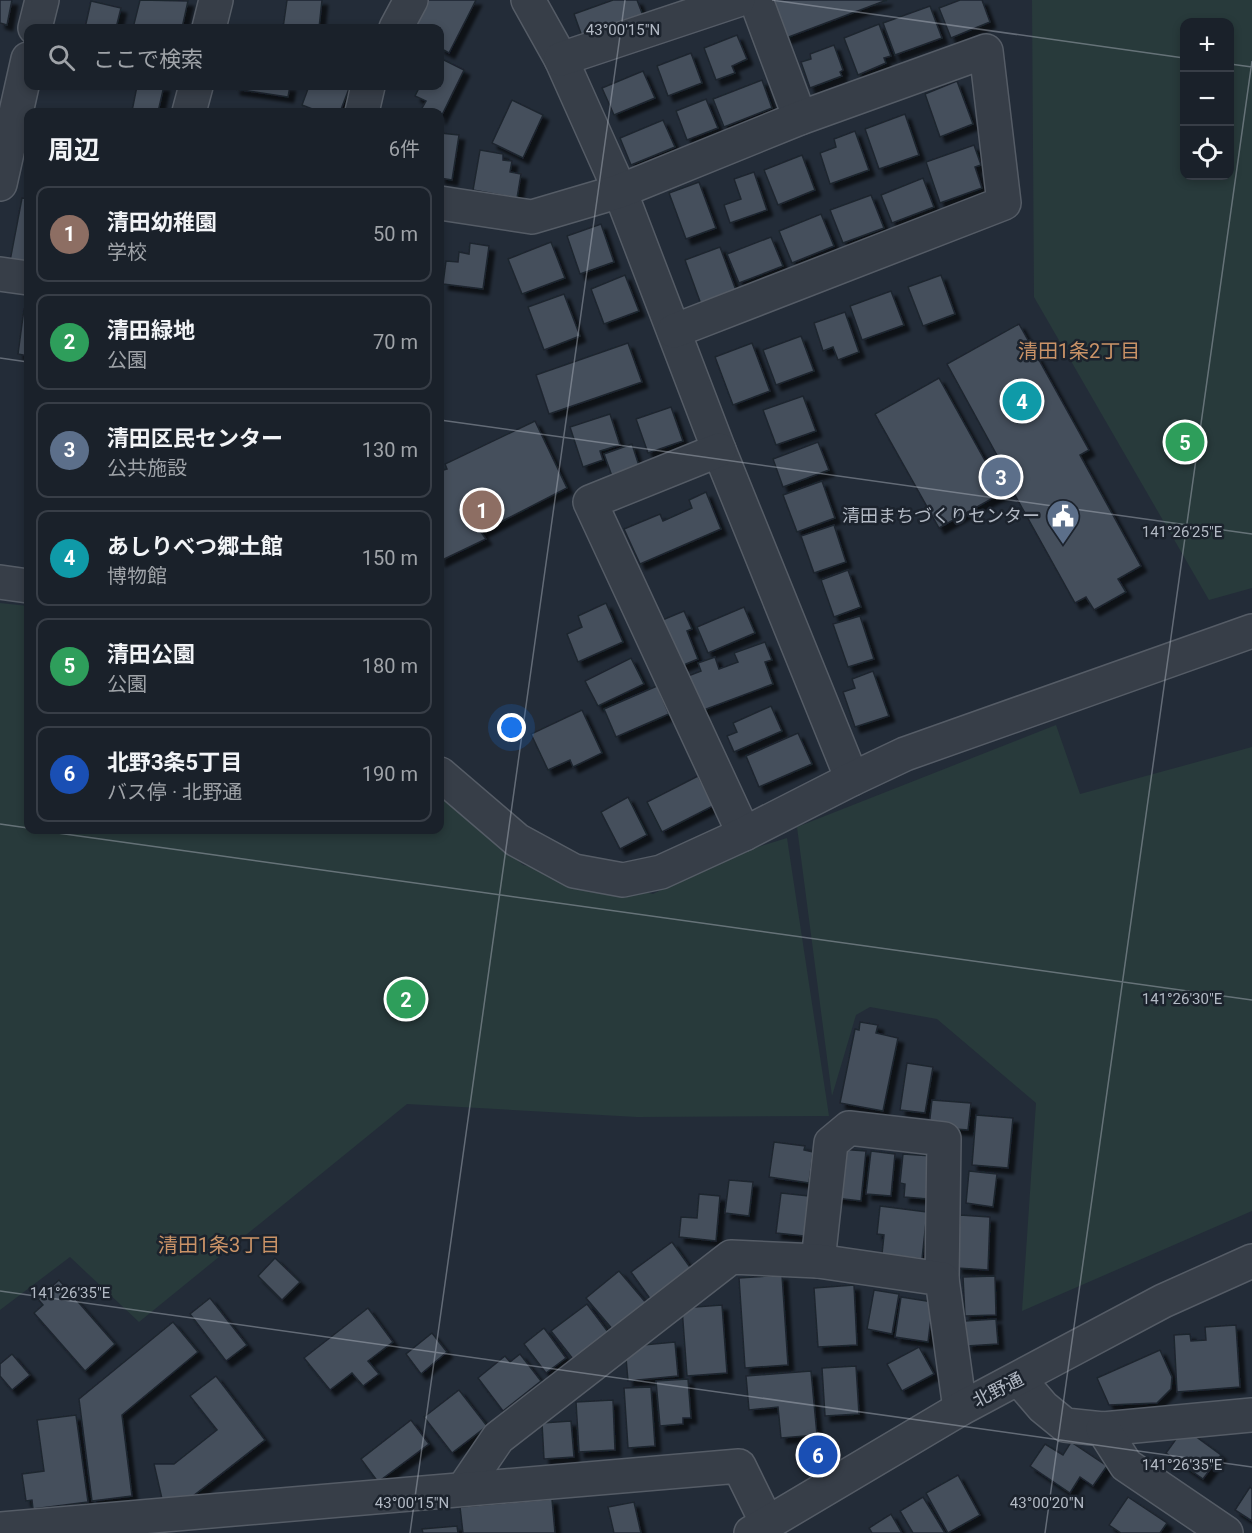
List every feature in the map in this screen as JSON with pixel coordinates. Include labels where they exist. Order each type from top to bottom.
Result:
[{"type":"street","points":[[36,24],[42,0]]},
{"type":"street","points":[[210,24],[216,0]]},
{"type":"street","points":[[398,24],[411,0]]},
{"type":"street","points":[[528,0],[561,59],[620,191],[719,450],[852,779]]},
{"type":"street","points":[[561,59],[738,0]]},
{"type":"street","points":[[756,0],[800,118]]},
{"type":"street","points":[[444,204],[532,217],[620,191],[800,118],[986,51],[1004,203],[674,331]]},
{"type":"street","points":[[0,184],[24,77]]},
{"type":"street","points":[[190,108],[195,90]]},
{"type":"street","points":[[363,108],[368,90]]},
{"type":"street","points":[[0,274],[24,278]]},
{"type":"street","points":[[719,450],[590,502],[744,834]]},
{"type":"street","points":[[0,582],[24,585]]},
{"type":"street","points":[[444,777],[517,840],[574,871],[623,880],[661,872],[744,834],[905,754],[1252,631]]},
{"type":"street","points":[[818,1261],[831,1143],[849,1128],[944,1139],[942,1279],[960,1409]]},
{"type":"street","points":[[465,1488],[498,1438],[731,1257],[818,1261],[942,1279]]},
{"type":"street","name":"北野通","points":[[759,1528],[960,1409],[1163,1301],[1252,1261]]},
{"type":"street","points":[[1019,1379],[1043,1407],[1065,1425],[1103,1429],[1252,1415]]},
{"type":"street","points":[[1103,1429],[1126,1465],[1226,1533]]},
{"type":"street","points":[[0,1529],[739,1466],[759,1528]]},
{"type":"shaded area","points":[[1032,0],[1252,0],[1252,588],[1209,600],[1034,297]]},
{"type":"shaded area","points":[[0,603],[24,606],[24,834],[444,834],[444,795],[523,865],[653,894],[729,856],[787,838],[829,1116],[637,1117],[407,1104],[139,1322],[70,1257],[0,1310]]},
{"type":"shaded area","points":[[1056,725],[1080,794],[1252,747],[1252,1211],[1022,1311],[1036,1103],[937,1019],[870,1007],[856,1015],[832,1096],[797,827]]},
{"type":"building","points":[[0,0],[12,0],[7,25],[0,23]]},
{"type":"building","points":[[140,0],[188,1],[183,24],[134,24]]},
{"type":"building","points":[[287,0],[322,0],[319,24],[284,24]]},
{"type":"building","points":[[424,0],[476,0],[449,53],[444,50],[444,24],[412,24]]},
{"type":"building","points":[[613,0],[637,0],[645,21],[584,42],[574,14]]},
{"type":"building","points":[[772,0],[887,0],[786,38]]},
{"type":"building","points":[[960,0],[982,0],[990,22],[951,38],[939,8]]},
{"type":"building","points":[[91,1],[121,8],[117,24],[86,24]]},
{"type":"building","points":[[930,6],[942,38],[895,55],[883,23]]},
{"type":"building","points":[[879,24],[891,56],[884,58],[886,63],[858,75],[844,38]]},
{"type":"building","points":[[737,35],[747,59],[732,66],[735,73],[716,80],[704,48]]},
{"type":"building","points":[[834,45],[843,70],[840,72],[842,76],[810,88],[801,62],[811,59],[810,54]]},
{"type":"building","points":[[691,53],[702,83],[668,96],[657,66]]},
{"type":"building","points":[[444,60],[464,70],[444,111],[444,108],[422,108],[426,101],[415,96],[418,90],[444,90]]},
{"type":"building","points":[[643,71],[655,98],[614,115],[602,88]]},
{"type":"building","points":[[762,80],[772,108],[724,127],[713,99]]},
{"type":"building","points":[[957,81],[973,124],[940,137],[925,94]]},
{"type":"building","points":[[136,90],[163,90],[159,108],[133,108]]},
{"type":"building","points":[[242,90],[289,90],[288,97]]},
{"type":"building","points":[[308,90],[348,90],[342,108],[310,108],[302,105]]},
{"type":"building","points":[[706,99],[718,128],[687,140],[676,111]]},
{"type":"building","points":[[512,100],[543,115],[523,158],[492,143]]},
{"type":"building","points":[[905,114],[919,155],[879,169],[865,129]]},
{"type":"building","points":[[663,120],[675,147],[631,165],[620,138]]},
{"type":"building","points":[[855,131],[869,170],[830,184],[820,153],[836,147],[834,139]]},
{"type":"building","points":[[444,133],[459,135],[452,180],[444,179]]},
{"type":"building","points":[[974,145],[981,165],[975,167],[982,188],[940,203],[926,162]]},
{"type":"building","points":[[480,150],[503,154],[503,160],[512,161],[510,172],[521,174],[517,198],[473,190]]},
{"type":"building","points":[[802,155],[815,190],[778,205],[764,170]]},
{"type":"building","points":[[754,172],[767,210],[730,223],[724,205],[741,199],[734,179]]},
{"type":"building","points":[[923,178],[934,207],[892,223],[881,195]]},
{"type":"building","points":[[699,182],[716,228],[686,239],[669,193]]},
{"type":"building","points":[[871,195],[884,228],[843,243],[830,210]]},
{"type":"building","points":[[22,198],[24,198],[24,263],[10,261]]},
{"type":"building","points":[[821,214],[834,246],[792,263],[779,231]]},
{"type":"building","points":[[601,224],[614,262],[580,274],[567,236]]},
{"type":"building","points":[[771,237],[783,266],[739,283],[727,254]]},
{"type":"building","points":[[551,242],[565,278],[522,294],[508,259]]},
{"type":"building","points":[[470,243],[489,246],[483,289],[444,284],[446,261],[458,262],[459,252],[469,254]]},
{"type":"building","points":[[720,247],[737,293],[702,307],[685,260]]},
{"type":"building","points":[[625,275],[639,311],[604,324],[591,289]]},
{"type":"building","points":[[941,275],[955,314],[923,326],[908,287]]},
{"type":"building","points":[[891,291],[904,325],[862,340],[850,306]]},
{"type":"building","points":[[564,294],[580,336],[544,350],[528,307]]},
{"type":"building","points":[[24,309],[24,355],[18,354]]},
{"type":"building","points":[[845,312],[859,352],[838,360],[833,347],[823,351],[814,323]]},
{"type":"building","points":[[1019,324],[1089,450],[1080,455],[1141,566],[1118,579],[1126,592],[1094,610],[1086,597],[1075,603],[1011,488],[939,528],[875,414],[939,378],[988,466],[999,459],[947,364]]},
{"type":"building","points":[[801,336],[814,371],[776,385],[763,350]]},
{"type":"building","points":[[628,343],[642,382],[549,414],[536,375]]},
{"type":"building","points":[[752,343],[770,391],[733,405],[715,357]]},
{"type":"building","points":[[803,396],[816,431],[776,445],[763,410]]},
{"type":"building","points":[[671,407],[683,441],[648,453],[636,419]]},
{"type":"building","points":[[610,414],[620,445],[600,451],[603,460],[583,467],[570,427]]},
{"type":"building","points":[[535,421],[567,488],[481,532],[486,539],[444,559],[444,470],[447,469],[445,464]]},
{"type":"building","points":[[818,442],[829,470],[783,487],[773,459]]},
{"type":"building","points":[[632,444],[640,469],[613,479],[604,454]]},
{"type":"building","points":[[822,481],[835,518],[797,532],[783,495]]},
{"type":"building","points":[[706,492],[721,529],[640,564],[624,529],[660,514],[663,521],[692,508],[689,500]]},
{"type":"building","points":[[834,525],[846,562],[814,573],[801,536]]},
{"type":"building","points":[[848,570],[861,607],[834,617],[821,580]]},
{"type":"building","points":[[606,603],[623,642],[578,662],[567,634],[582,627],[578,616]]},
{"type":"building","points":[[744,607],[755,633],[708,653],[697,627]]},
{"type":"building","points":[[684,611],[692,629],[687,631],[698,659],[679,667],[660,621]]},
{"type":"building","points":[[860,616],[874,659],[848,667],[833,624]]},
{"type":"building","points":[[765,642],[772,660],[765,662],[773,684],[701,711],[688,676],[701,671],[698,663],[715,657],[719,669],[738,662],[734,653]]},
{"type":"building","points":[[631,658],[644,684],[598,706],[585,681]]},
{"type":"building","points":[[873,671],[889,716],[855,727],[843,692],[855,688],[852,679]]},
{"type":"building","points":[[657,686],[669,714],[616,737],[604,709]]},
{"type":"building","points":[[771,706],[782,731],[734,752],[727,736],[737,732],[733,723]]},
{"type":"building","points":[[582,710],[602,753],[573,767],[570,760],[548,770],[531,734]]},
{"type":"building","points":[[798,733],[812,764],[759,787],[746,756]]},
{"type":"building","points":[[698,776],[713,806],[662,832],[647,802]]},
{"type":"building","points":[[628,797],[647,835],[620,849],[601,812]]},
{"type":"building","points":[[860,1022],[878,1025],[876,1033],[898,1038],[883,1111],[840,1103],[855,1029],[859,1030]]},
{"type":"building","points":[[907,1063],[933,1067],[925,1113],[900,1110]]},
{"type":"building","points":[[932,1100],[971,1103],[968,1130],[929,1127]]},
{"type":"building","points":[[976,1115],[1013,1118],[1008,1168],[972,1165]]},
{"type":"building","points":[[774,1142],[805,1146],[804,1150],[813,1152],[809,1183],[769,1177]]},
{"type":"building","points":[[839,1149],[866,1151],[861,1201],[835,1198]]},
{"type":"building","points":[[871,1151],[895,1154],[891,1196],[866,1194]]},
{"type":"building","points":[[903,1154],[932,1156],[928,1199],[904,1197],[905,1184],[900,1183]]},
{"type":"building","points":[[969,1171],[997,1174],[993,1207],[966,1203]]},
{"type":"building","points":[[729,1180],[753,1182],[749,1216],[725,1213]]},
{"type":"building","points":[[781,1193],[809,1196],[804,1236],[776,1233]]},
{"type":"building","points":[[699,1194],[720,1196],[716,1241],[679,1237],[681,1217],[697,1218]]},
{"type":"building","points":[[880,1206],[927,1212],[922,1259],[882,1254],[884,1235],[877,1234]]},
{"type":"building","points":[[960,1215],[990,1217],[988,1270],[957,1268]]},
{"type":"building","points":[[672,1242],[692,1270],[651,1300],[631,1272]]},
{"type":"building","points":[[275,1258],[300,1282],[282,1300],[258,1276]]},
{"type":"building","points":[[619,1271],[647,1304],[614,1331],[586,1298]]},
{"type":"building","points":[[782,1275],[788,1365],[745,1368],[739,1278]]},
{"type":"building","points":[[995,1276],[996,1315],[965,1316],[963,1277]]},
{"type":"building","points":[[59,1280],[115,1344],[85,1371],[34,1313],[43,1305],[38,1299]]},
{"type":"building","points":[[854,1285],[857,1345],[818,1347],[814,1288]]},
{"type":"building","points":[[874,1290],[899,1294],[892,1334],[867,1329]]},
{"type":"building","points":[[901,1297],[933,1302],[928,1342],[895,1337]]},
{"type":"building","points":[[210,1298],[247,1345],[226,1361],[190,1314]]},
{"type":"building","points":[[587,1304],[608,1332],[573,1359],[551,1331]]},
{"type":"building","points":[[722,1305],[727,1373],[687,1376],[682,1308]]},
{"type":"building","points":[[368,1308],[393,1342],[368,1361],[379,1374],[363,1386],[352,1373],[330,1390],[304,1358]]},
{"type":"building","points":[[996,1319],[998,1344],[967,1346],[965,1321]]},
{"type":"building","points":[[173,1322],[198,1352],[122,1415],[132,1496],[92,1501],[79,1399]]},
{"type":"building","points":[[1236,1325],[1240,1387],[1177,1392],[1174,1335],[1190,1334],[1191,1341],[1206,1340],[1205,1327]]},
{"type":"building","points":[[544,1328],[566,1358],[546,1373],[524,1344]]},
{"type":"building","points":[[432,1333],[447,1352],[421,1374],[406,1354]]},
{"type":"building","points":[[675,1342],[678,1376],[628,1381],[626,1358],[643,1345]]},
{"type":"building","points":[[919,1347],[934,1374],[902,1391],[887,1364]]},
{"type":"building","points":[[1160,1350],[1172,1377],[1171,1389],[1157,1403],[1109,1405],[1097,1378]]},
{"type":"building","points":[[12,1354],[30,1375],[12,1390],[0,1376],[0,1364]]},
{"type":"building","points":[[520,1354],[541,1381],[503,1411],[478,1378],[505,1356],[510,1362]]},
{"type":"building","points":[[856,1366],[859,1414],[825,1416],[822,1368]]},
{"type":"building","points":[[811,1371],[817,1435],[781,1438],[778,1407],[749,1410],[746,1376]]},
{"type":"building","points":[[216,1376],[265,1440],[193,1496],[162,1499],[154,1464],[174,1464],[217,1430],[190,1396]]},
{"type":"building","points":[[688,1379],[691,1418],[683,1418],[683,1424],[660,1426],[656,1381]]},
{"type":"building","points":[[651,1387],[655,1446],[628,1448],[624,1388]]},
{"type":"building","points":[[459,1390],[487,1426],[452,1453],[424,1417]]},
{"type":"building","points":[[613,1400],[615,1450],[579,1452],[576,1402]]},
{"type":"building","points":[[76,1415],[88,1502],[33,1509],[32,1500],[26,1501],[22,1474],[44,1471],[37,1420]]},
{"type":"building","points":[[411,1420],[429,1444],[378,1482],[361,1459]]},
{"type":"building","points":[[571,1421],[574,1457],[544,1459],[542,1423]]},
{"type":"building","points":[[1184,1428],[1221,1455],[1203,1479],[1166,1453]]},
{"type":"building","points":[[1071,1442],[1107,1466],[1093,1486],[1080,1477],[1070,1493],[1030,1466],[1045,1444],[1063,1455]]},
{"type":"building","points":[[958,1475],[980,1515],[948,1533],[926,1493]]},
{"type":"building","points":[[1250,1487],[1252,1489],[1252,1521],[1235,1510]]},
{"type":"building","points":[[923,1497],[945,1533],[913,1533],[900,1511]]},
{"type":"building","points":[[1128,1497],[1167,1523],[1160,1533],[1121,1533],[1109,1525]]},
{"type":"building","points":[[552,1499],[555,1533],[463,1533],[460,1507]]},
{"type":"building","points":[[634,1502],[641,1533],[614,1533],[608,1507]]},
{"type":"building","points":[[891,1514],[902,1533],[872,1533],[869,1528]]},
{"type":"building","points":[[457,1526],[458,1533],[423,1533],[422,1529]]},
{"type":"place","name":"あしりべつ郷土館","points":[[1022,401]]},
{"type":"place","name":"清田公園","points":[[1185,442]]},
{"type":"place","name":"清田区民センター","points":[[1001,477]]},
{"type":"place","name":"清田幼稚園","points":[[482,510]]},
{"type":"place","name":"清田まちづくりセンター","points":[[1063,545]]},
{"type":"place","name":"清田緑地","points":[[406,999]]},
{"type":"place","name":"北野3条5丁目","points":[[818,1455]]},
{"type":"district","name":"清田1条2丁目","points":[[1079,351]]},
{"type":"district","name":"清田1条3丁目","points":[[219,1245]]}]
